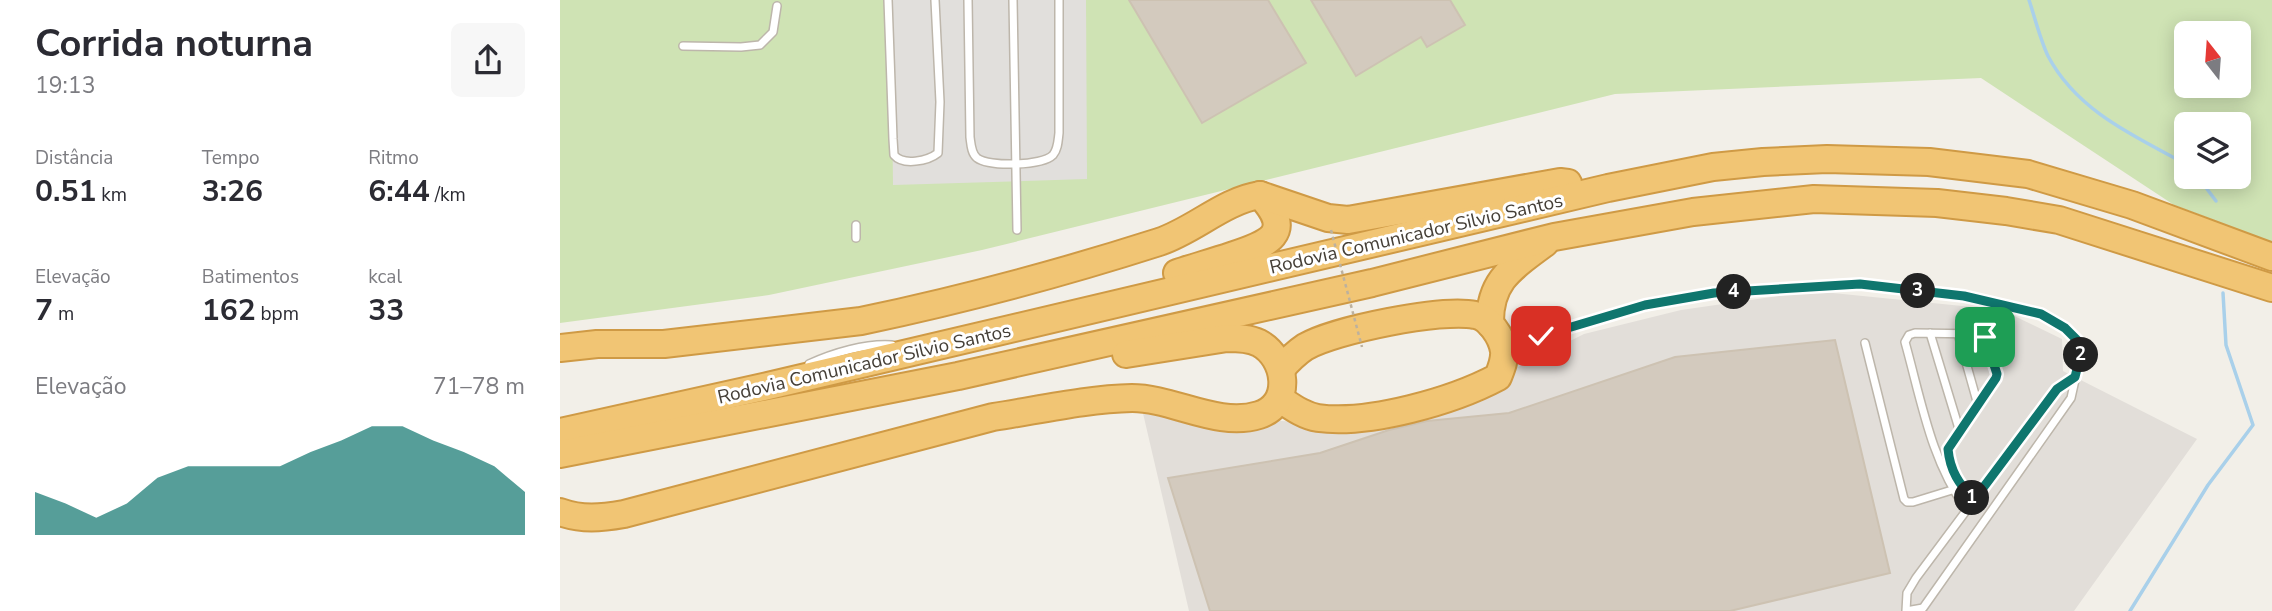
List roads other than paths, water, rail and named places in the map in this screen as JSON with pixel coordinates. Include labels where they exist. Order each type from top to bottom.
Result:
[{"type":"highway","name":"Rodovia Comunicador Silvio Santos","points":[[560,432],[768,386],[1608,188],[1713,167],[1827,159],[1928,162],[2028,174],[2132,205],[2272,257]]},
{"type":"highway","points":[[560,348],[597,344],[664,344],[861,321],[890,315],[1034,279],[1162,241],[1242,199],[1260,195],[1328,218],[1348,219],[1560,182],[1608,188]]},
{"type":"highway","points":[[1068,314],[1140,285],[1268,243],[1278,228],[1278,220],[1272,208],[1260,195]]},
{"type":"highway","name":"Rodovia Comunicador Silvio Santos","points":[[560,454],[958,376],[1372,283],[1554,237],[1693,212],[1814,200],[1937,203],[2059,220],[2272,288]]},
{"type":"highway","points":[[1490,324],[1492,298],[1504,276],[1554,237]]},
{"type":"highway","points":[[1280,399],[1299,412],[1318,418],[1383,414],[1475,389],[1498,377],[1503,365],[1504,351],[1490,324],[1478,315],[1459,313],[1400,320],[1320,341],[1305,347],[1281,369]]},
{"type":"highway","points":[[566,514],[594,519],[624,514],[993,417],[1092,401],[1135,398],[1219,416],[1249,418],[1274,408],[1280,399],[1283,384],[1281,369],[1271,354],[1260,344],[1243,338],[1227,338],[958,376]]},
{"type":"lane","points":[[968,0],[972,151],[977,158],[994,164],[1036,163],[1049,158],[1057,147],[1059,0]]},
{"type":"lane","points":[[1013,0],[1017,230]]},
{"type":"lane","points":[[888,2],[894,155],[902,161],[926,160],[938,153],[940,103],[935,2]]},
{"type":"lane","points":[[683,46],[760,45],[773,32],[777,6]]},
{"type":"lane","points":[[856,225],[856,238]]},
{"type":"lane","points":[[1504,351],[1541,336],[1645,305],[1714,293],[1860,284],[1964,296],[2041,314],[2065,328],[2078,341],[2081,353],[2071,398],[1923,608],[1906,611],[1907,593],[1974,500],[2057,389],[2075,377]]},
{"type":"lane","points":[[1930,333],[1960,432]]},
{"type":"lane","points":[[1958,334],[1978,405]]},
{"type":"lane","points":[[1967,510],[1952,490],[1937,456],[1905,342],[1909,335],[1979,334],[1989,343],[1997,374],[1994,383],[1948,449],[1949,463],[1958,482],[1974,500]]},
{"type":"lane","points":[[1865,343],[1903,499],[1913,502],[1952,490]]},
{"type":"lane","points":[[804,367],[834,355],[877,345],[925,348]]},
{"type":"lane","points":[[768,386],[793,372]]},
{"type":"waterway","points":[[2029,0],[2048,56],[2074,92],[2108,120],[2174,158]]},
{"type":"waterway","points":[[2207,189],[2216,201]]},
{"type":"waterway","points":[[2130,611],[2208,485],[2253,425],[2226,345],[2223,293]]}]
